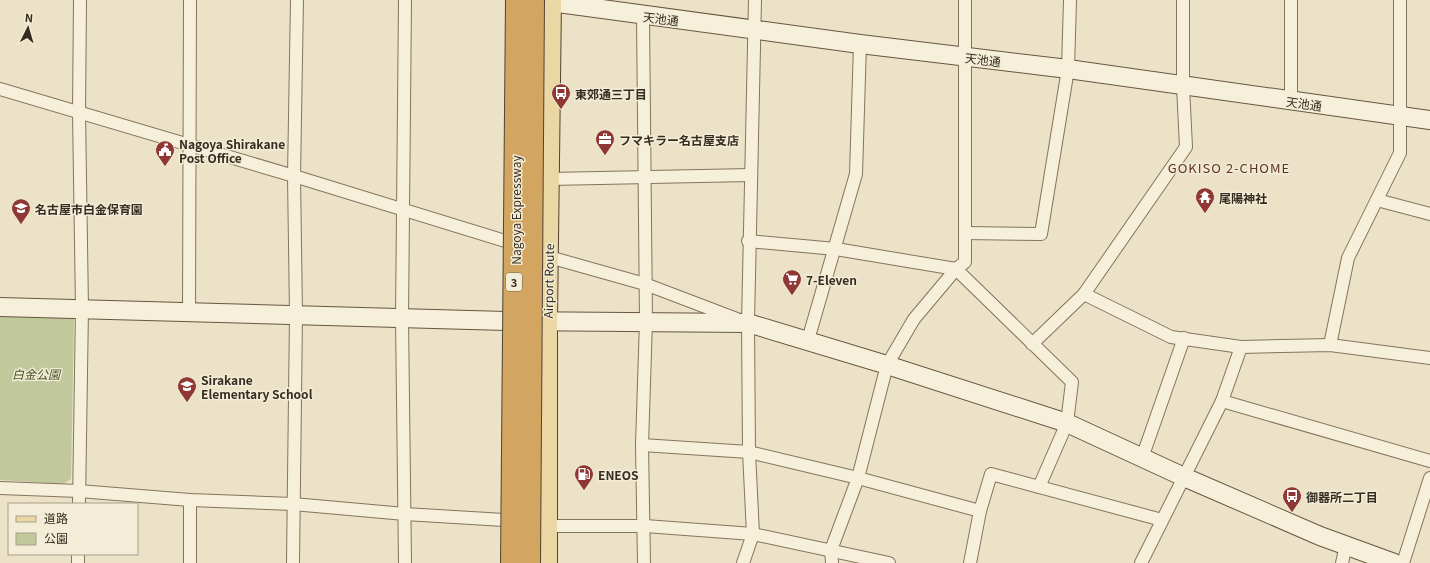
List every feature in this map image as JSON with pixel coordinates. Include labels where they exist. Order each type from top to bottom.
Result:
[{"type":"highway","name":"Nagoya Expressway","points":[[512,563],[517,0]]},
{"type":"highway","name":"Nagoya Expressway","points":[[529,563],[543,0]]},
{"type":"main road","points":[[504,563],[506,0]]},
{"type":"main road","name":"Airport Route","points":[[543,0],[549,178],[547,321],[547,563]]},
{"type":"street","points":[[79,503],[82,308],[79,112],[80,0]]},
{"type":"street","points":[[189,312],[190,0]]},
{"type":"street","points":[[293,563],[296,314],[294,176],[298,0]]},
{"type":"street","points":[[405,0],[402,318],[405,563]]},
{"type":"street","name":"天池通","points":[[543,0],[643,16],[1068,69],[1430,120]]},
{"type":"street","points":[[744,563],[753,534],[749,452],[748,240],[756,30],[755,0]]},
{"type":"street","points":[[832,563],[831,550],[858,478],[887,365],[914,319],[956,269],[965,262],[965,0]]},
{"type":"street","points":[[965,233],[1041,234],[1068,69],[1070,0]]},
{"type":"street","points":[[1032,344],[1084,294],[1186,147],[1183,86],[1183,0]]},
{"type":"street","points":[[1291,0],[1291,101]]},
{"type":"street","points":[[1330,345],[1348,258],[1400,153],[1400,0]]},
{"type":"street","points":[[643,16],[644,177],[646,197],[646,321],[642,445],[645,526],[644,563]]},
{"type":"street","points":[[808,340],[836,249],[856,174],[860,44]]},
{"type":"street","points":[[0,89],[189,144],[506,240],[548,258],[645,284],[748,323],[808,340],[1067,423],[1184,477],[1320,536],[1394,563]]},
{"type":"street","points":[[549,178],[751,175]]},
{"type":"street","points":[[1377,200],[1430,214]]},
{"type":"street","points":[[748,240],[836,249],[956,269],[1072,382],[1067,423],[1039,487]]},
{"type":"street","points":[[1084,294],[1171,337],[1241,347],[1330,345],[1430,358]]},
{"type":"street","points":[[0,307],[82,308],[506,321],[748,323]]},
{"type":"street","points":[[1142,458],[1184,338]]},
{"type":"street","points":[[1141,563],[1222,401],[1241,347]]},
{"type":"street","points":[[1222,401],[1430,461]]},
{"type":"street","points":[[642,445],[749,452],[858,478],[980,511]]},
{"type":"street","points":[[970,563],[980,511],[991,474],[1162,520]]},
{"type":"street","points":[[1403,563],[1428,492],[1430,478]]},
{"type":"street","points":[[0,488],[79,491],[190,500],[293,504],[405,514],[504,520]]},
{"type":"street","points":[[190,500],[190,563]]},
{"type":"street","points":[[547,526],[645,526],[753,534],[889,563]]},
{"type":"street","points":[[1342,563],[1346,545]]},
{"type":"green space","name":"白金公園","points":[[0,314],[70,314],[74,319],[71,479],[63,484],[0,480]]},
{"type":"place","name":"東郊通三丁目","points":[[561,110]]},
{"type":"place","name":"フマキラー名古屋支店","points":[[605,156]]},
{"type":"place","name":"Nagoya Shirakane Post Office","points":[[165,167]]},
{"type":"place","name":"尾陽神社","points":[[1205,214]]},
{"type":"place","name":"名古屋市白金保育園","points":[[21,225]]},
{"type":"place","name":"7-Eleven","points":[[792,296]]},
{"type":"place","name":"Sirakane Elementary School","points":[[187,403]]},
{"type":"place","name":"ENEOS","points":[[584,491]]},
{"type":"place","name":"御器所二丁目","points":[[1292,513]]},
{"type":"district","name":"GOKISO 2-CHOME","points":[[1229,167]]}]
